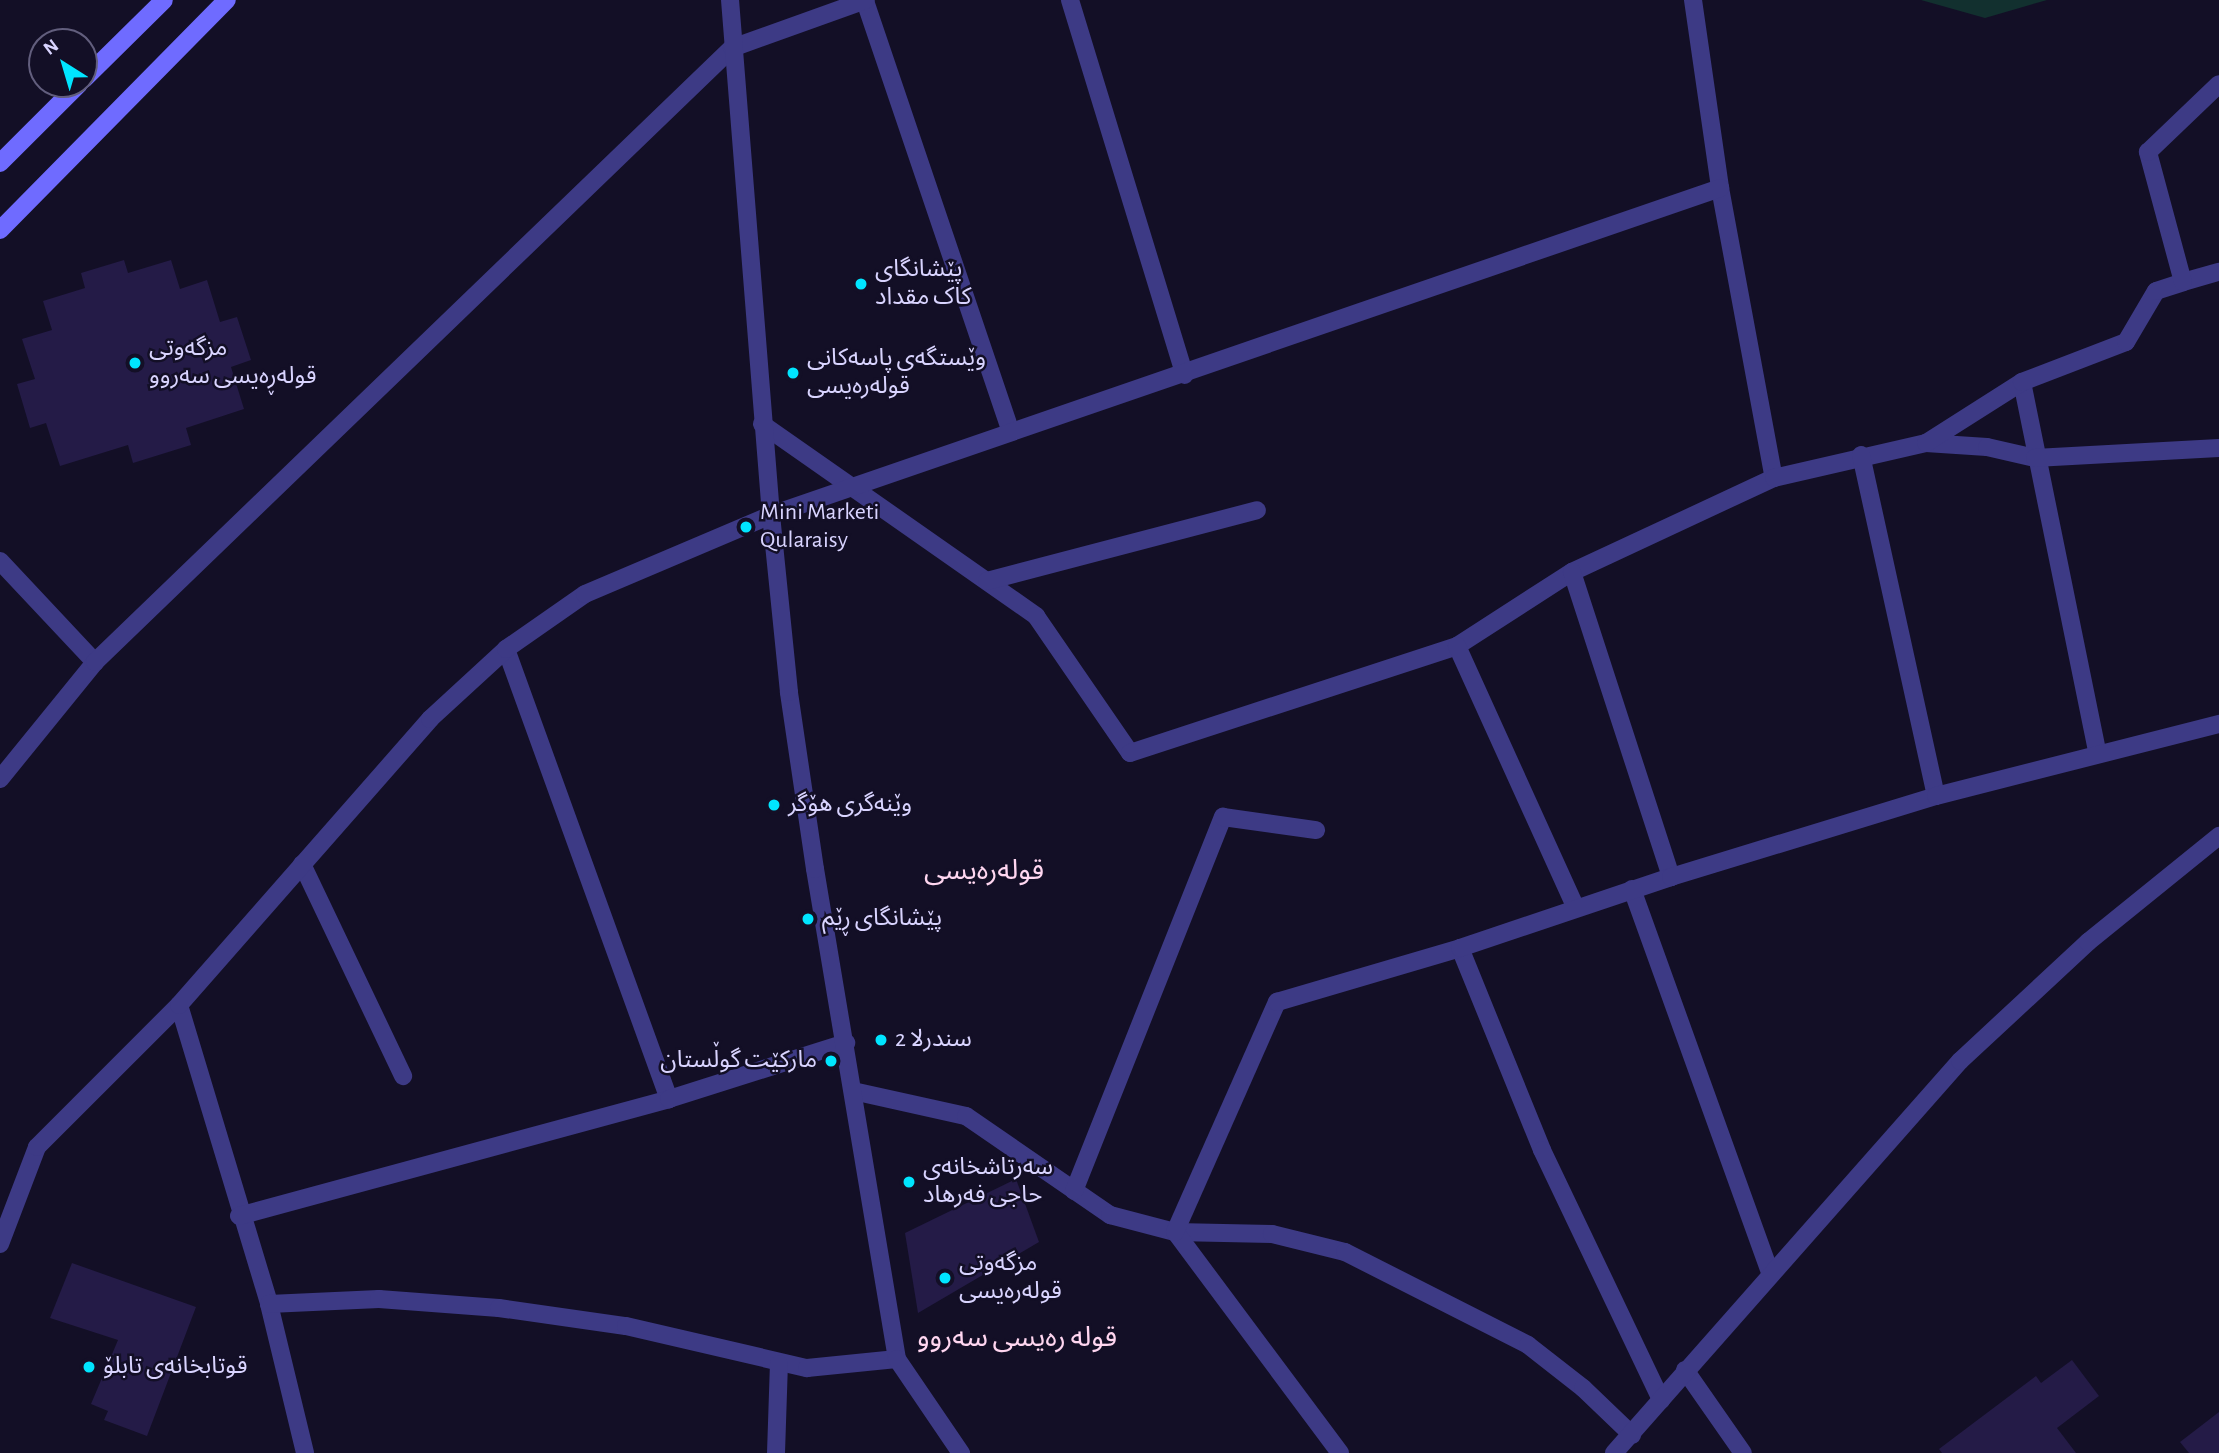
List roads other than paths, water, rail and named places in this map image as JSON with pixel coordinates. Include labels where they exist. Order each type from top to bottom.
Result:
[{"type":"main road","points":[[98,65],[164,0]]},
{"type":"main road","points":[[0,230],[227,0]]},
{"type":"main road","points":[[0,163],[65,98]]},
{"type":"street","points":[[730,0],[762,424],[789,692],[897,1359],[961,1453]]},
{"type":"street","points":[[0,779],[95,662],[732,48],[865,0],[1012,432]]},
{"type":"street","points":[[1069,0],[1185,374]]},
{"type":"street","points":[[1693,0],[1720,188],[1774,478]]},
{"type":"street","points":[[2183,282],[2148,152],[2219,84]]},
{"type":"street","points":[[0,1244],[37,1147],[179,1005],[430,719],[506,649],[585,594],[771,515],[1720,188]]},
{"type":"street","points":[[1926,443],[2022,382],[2126,342],[2156,291],[2219,272]]},
{"type":"street","points":[[2022,382],[2035,458],[2097,752]]},
{"type":"street","points":[[762,424],[1035,616],[1130,753],[1457,646],[1572,572],[1774,478],[1861,455],[1926,443],[1987,447],[2035,458],[2219,448]]},
{"type":"street","points":[[1861,455],[1936,796]]},
{"type":"street","points":[[987,581],[1257,510]]},
{"type":"street","points":[[0,561],[95,662]]},
{"type":"street","points":[[1572,572],[1671,877]]},
{"type":"street","points":[[1457,646],[1576,908]]},
{"type":"street","points":[[506,649],[670,1099]]},
{"type":"street","points":[[1175,1232],[1277,1002],[1460,948],[1632,889],[1936,796],[2097,752],[2219,724]]},
{"type":"street","points":[[1074,1191],[1223,817],[1316,830]]},
{"type":"street","points":[[1614,1453],[1960,1061],[2088,942],[2219,836]]},
{"type":"street","points":[[302,864],[403,1076]]},
{"type":"street","points":[[1632,889],[1771,1275]]},
{"type":"street","points":[[1460,948],[1592,1263],[1661,1400]]},
{"type":"street","points":[[179,1005],[239,1216],[269,1304],[305,1453]]},
{"type":"street","points":[[239,1216],[670,1099],[846,1043]]},
{"type":"street","points":[[853,1091],[966,1116],[1110,1215],[1175,1232],[1272,1234],[1345,1252],[1391,1272],[1528,1345],[1583,1388],[1632,1435]]},
{"type":"street","points":[[1175,1232],[1340,1453]]},
{"type":"street","points":[[269,1304],[379,1299],[499,1308],[626,1326],[779,1364],[843,1367],[897,1359]]},
{"type":"street","points":[[776,1453],[779,1364]]},
{"type":"street","points":[[1685,1370],[1743,1453]]},
{"type":"place","name":"پێشانگای کاک مقداد","points":[[861,284]]},
{"type":"place","name":"مزگەوتی قولەڕەیسی سەروو","points":[[135,363]]},
{"type":"place","name":"وێستگەی پاسەكانی قولەرەیسی","points":[[793,373]]},
{"type":"place","name":"Mini Marketi Qularaisy","points":[[746,527]]},
{"type":"place","name":"وێنەگری هۆگر","points":[[774,805]]},
{"type":"place","name":"پێشانگای ڕێم","points":[[808,919]]},
{"type":"place","name":"سندرلا 2","points":[[881,1040]]},
{"type":"place","name":"مارکێت گوڵستان","points":[[831,1061]]},
{"type":"place","name":"سەرتاشخانەی حاجی فەرهاد","points":[[909,1182]]},
{"type":"place","name":"مزگەوتی قولەرەیسی","points":[[945,1278]]},
{"type":"place","name":"قوتابخانەی تابلۆ","points":[[89,1367]]},
{"type":"district","name":"قولەرەیسی","points":[[984,871]]},
{"type":"district","name":"قولە رەیسی سەروو","points":[[1017,1338]]}]
